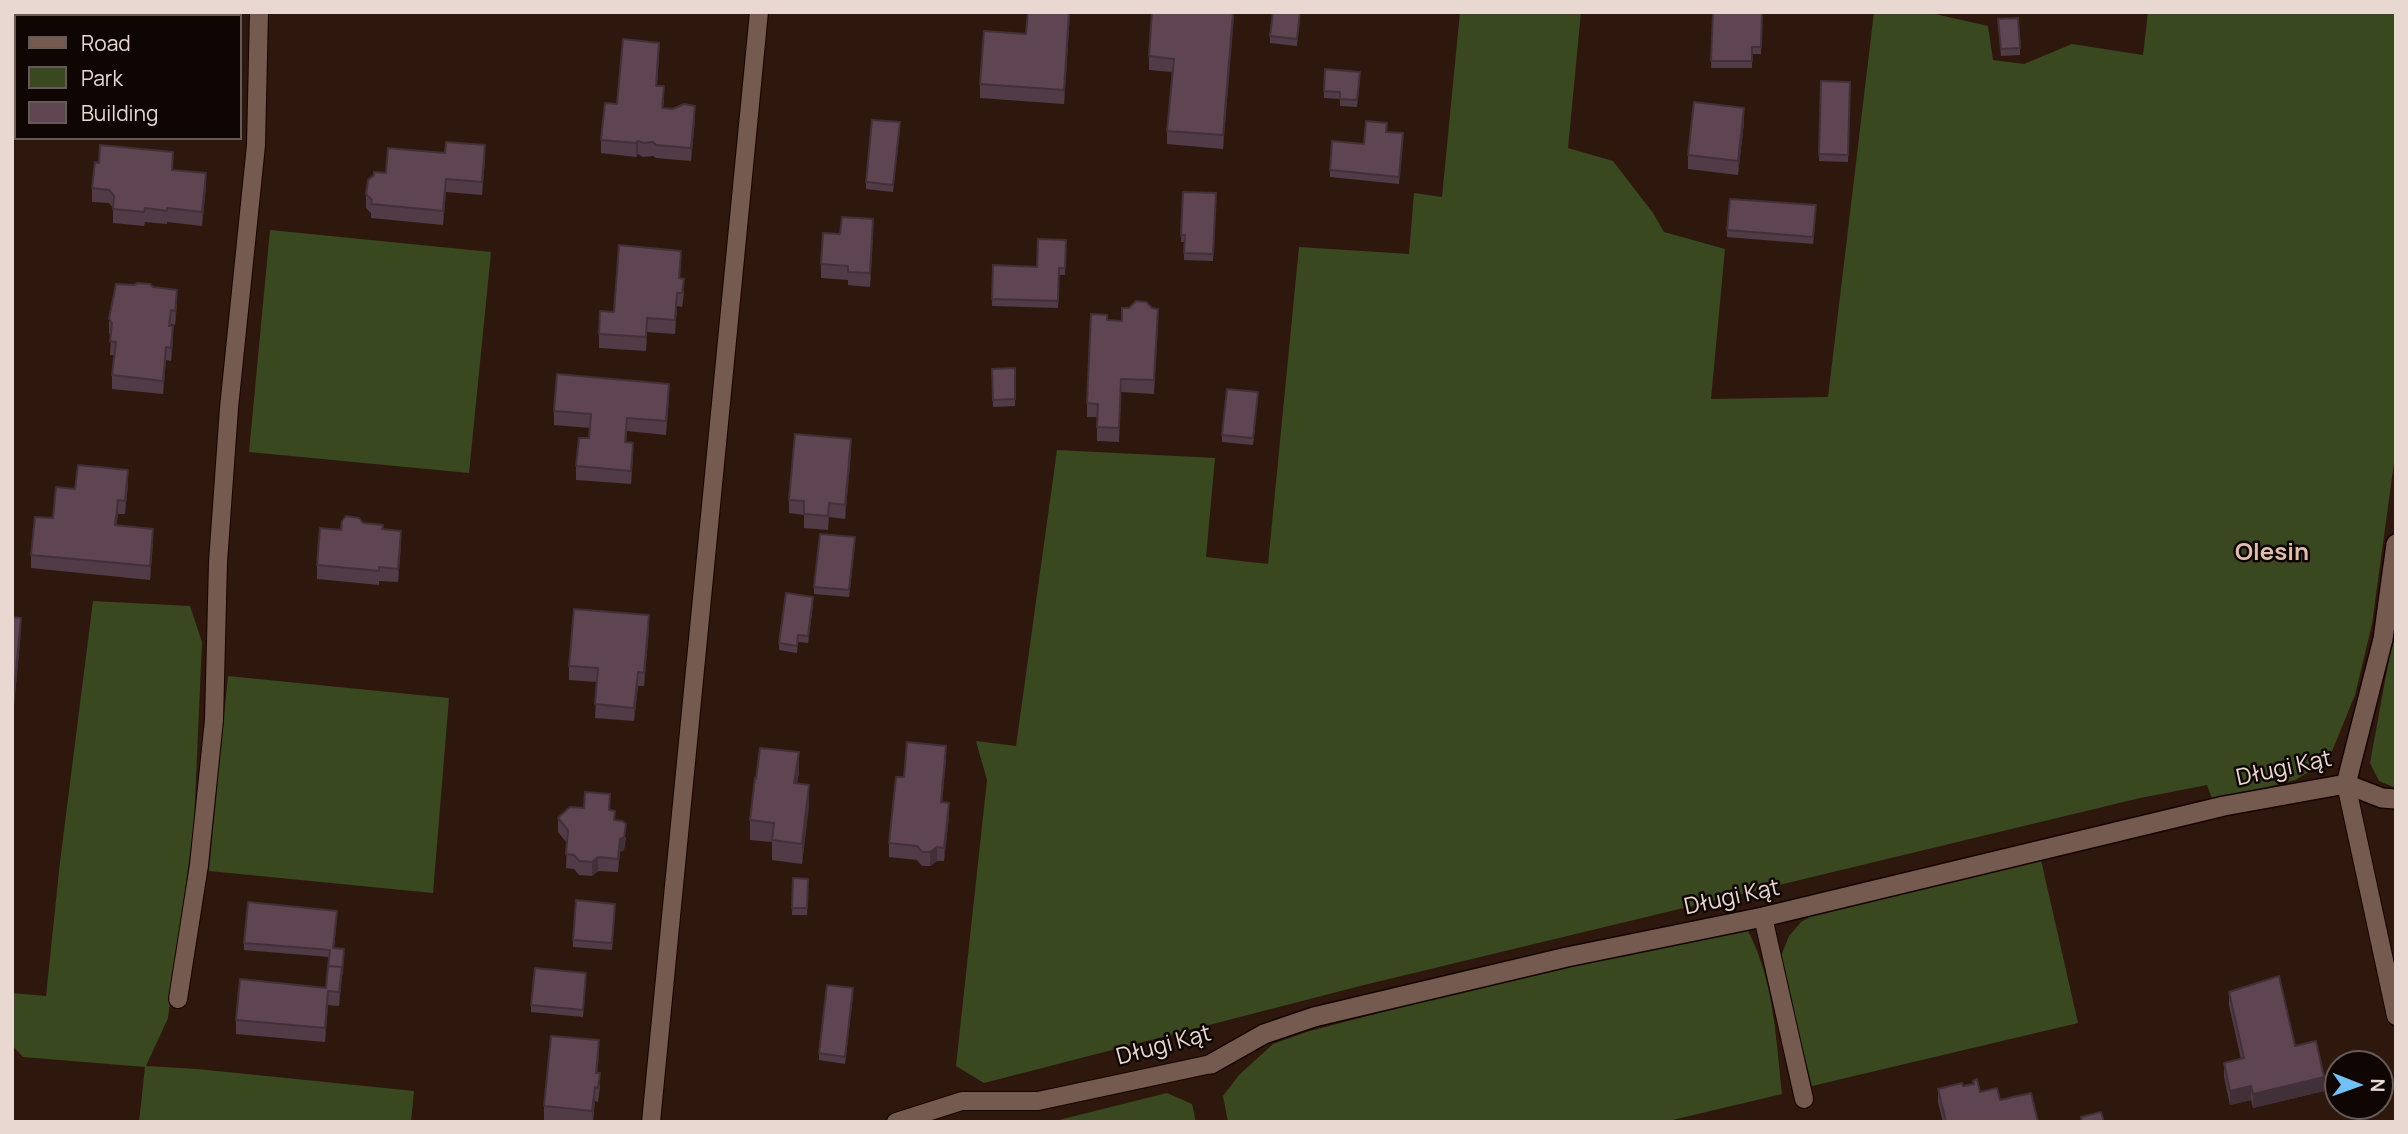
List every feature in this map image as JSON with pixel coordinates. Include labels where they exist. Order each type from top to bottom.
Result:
[{"type":"street","name":"Długi Kąt","points":[[1211,1064],[1264,1034],[1314,1017],[1567,957],[1763,917],[2224,806],[2346,784],[2383,639],[2396,544]]},
{"type":"street","points":[[2346,784],[2382,798],[2396,799]]},
{"type":"lane","points":[[178,999],[199,865],[214,720],[218,562],[229,408],[256,145],[259,12]]},
{"type":"lane","points":[[651,1122],[759,12]]},
{"type":"lane","points":[[12,123],[14,104]]},
{"type":"lane","points":[[2346,784],[2396,1016]]},
{"type":"lane","points":[[1763,917],[1804,1099]]},
{"type":"lane","name":"Długi Kąt","points":[[896,1122],[962,1101],[1038,1101],[1211,1064]]},
{"type":"green space","points":[[12,12],[121,12],[14,14],[12,34]]},
{"type":"green space","points":[[1460,12],[1581,12],[1568,148],[1613,161],[1653,213],[1664,232],[1725,249],[1711,399],[1828,397],[1874,12],[1926,12],[1988,26],[1993,60],[2024,64],[2072,44],[2143,55],[2148,12],[2396,12],[2396,448],[2372,624],[2355,695],[2328,761],[2295,780],[2213,801],[2207,785],[2140,798],[1364,985],[984,1083],[956,1066],[987,780],[976,741],[1016,746],[1057,450],[1215,458],[1206,557],[1268,564],[1299,247],[1409,254],[1414,193],[1442,197]]},
{"type":"green space","points":[[270,230],[491,252],[469,473],[249,452]]},
{"type":"green space","points":[[93,601],[190,606],[202,642],[194,824],[168,1018],[146,1066],[414,1091],[411,1122],[139,1122],[145,1067],[23,1057],[12,1045],[12,993],[46,996]]},
{"type":"green space","points":[[2396,621],[2396,788],[2379,781],[2370,763]]},
{"type":"green space","points":[[228,676],[449,698],[433,893],[209,871]]},
{"type":"green space","points":[[2041,860],[2078,1023],[1812,1086],[1780,959],[1789,936],[1801,922],[1824,909]]},
{"type":"green space","points":[[1737,929],[1748,931],[1757,950],[1769,990],[1782,1094],[1664,1122],[1228,1122],[1223,1096],[1239,1075],[1273,1044],[1306,1032],[1474,988]]},
{"type":"green space","points":[[1167,1093],[1192,1104],[1196,1122],[1051,1122]]},
{"type":"building","points":[[1028,12],[1069,12],[1064,90],[980,84],[984,31],[1026,34]]},
{"type":"building","points":[[1152,12],[1233,12],[1223,135],[1167,131],[1174,59],[1149,56]]},
{"type":"building","points":[[1273,12],[1300,12],[1297,39],[1270,36]]},
{"type":"building","points":[[1713,12],[1762,12],[1761,47],[1752,47],[1752,61],[1711,61]]},
{"type":"building","points":[[2018,18],[2020,48],[2001,49],[1998,19]]},
{"type":"building","points":[[623,39],[659,43],[656,86],[664,86],[662,108],[673,109],[684,104],[695,106],[691,148],[656,145],[653,142],[601,140],[605,103],[617,104]]},
{"type":"building","points":[[1325,69],[1360,72],[1357,100],[1340,99],[1340,92],[1324,91]]},
{"type":"building","points":[[1821,81],[1850,82],[1848,155],[1819,154]]},
{"type":"building","points":[[1694,102],[1744,108],[1738,161],[1688,155]]},
{"type":"building","points":[[872,120],[900,122],[893,185],[866,182]]},
{"type":"building","points":[[1366,121],[1387,123],[1386,132],[1403,133],[1399,177],[1330,170],[1332,141],[1364,144]]},
{"type":"building","points":[[446,142],[485,145],[482,182],[446,179],[443,211],[371,204],[372,200],[366,194],[368,180],[374,172],[386,173],[388,148],[445,153]]},
{"type":"building","points":[[100,145],[173,152],[172,170],[206,173],[202,212],[167,208],[167,211],[145,208],[144,212],[113,209],[114,196],[109,190],[92,188],[95,162],[99,163]]},
{"type":"building","points":[[1183,192],[1216,193],[1213,254],[1184,253],[1185,235],[1181,235]]},
{"type":"building","points":[[1730,199],[1816,205],[1813,237],[1727,230]]},
{"type":"building","points":[[842,217],[873,219],[870,273],[848,272],[848,266],[821,264],[823,233],[840,234]]},
{"type":"building","points":[[1038,239],[1066,240],[1065,268],[1059,268],[1058,301],[992,299],[993,265],[1037,267]]},
{"type":"building","points":[[619,245],[681,251],[679,278],[684,279],[682,293],[677,293],[675,320],[647,318],[646,337],[599,334],[600,311],[614,312]]},
{"type":"building","points":[[138,283],[177,290],[175,311],[171,310],[169,326],[173,326],[171,348],[166,347],[163,381],[112,375],[116,342],[110,341],[112,323],[109,319],[116,284]]},
{"type":"building","points":[[1136,301],[1146,302],[1152,308],[1158,309],[1154,380],[1121,379],[1119,428],[1097,427],[1098,404],[1087,403],[1091,314],[1107,315],[1107,320],[1122,321],[1122,308],[1129,308]]},
{"type":"building","points":[[1015,368],[1015,399],[993,400],[992,369]]},
{"type":"building","points":[[557,374],[669,384],[666,421],[627,418],[625,442],[633,443],[631,471],[576,466],[579,438],[589,438],[591,414],[554,411]]},
{"type":"building","points":[[1227,389],[1258,392],[1253,438],[1222,435]]},
{"type":"building","points":[[795,434],[851,439],[845,505],[829,503],[828,516],[804,514],[804,501],[789,500]]},
{"type":"building","points":[[78,465],[128,470],[125,501],[118,500],[115,525],[153,529],[150,566],[31,555],[35,517],[53,518],[56,487],[75,489]]},
{"type":"building","points":[[346,516],[359,518],[363,523],[383,525],[382,529],[401,531],[398,569],[379,567],[379,571],[317,565],[320,528],[341,530]]},
{"type":"building","points":[[820,534],[855,537],[849,590],[814,587]]},
{"type":"building","points":[[786,593],[813,597],[808,636],[798,635],[797,646],[779,643]]},
{"type":"building","points":[[574,609],[649,615],[644,673],[638,672],[634,708],[595,704],[598,668],[569,666]]},
{"type":"building","points":[[12,617],[21,618],[14,691],[12,691]]},
{"type":"building","points":[[907,742],[946,746],[941,802],[949,803],[944,848],[937,847],[930,852],[922,852],[917,846],[889,843],[896,777],[904,777]]},
{"type":"building","points":[[760,748],[799,752],[794,783],[809,785],[802,844],[772,840],[774,823],[750,820]]},
{"type":"building","points":[[585,792],[610,794],[609,810],[615,811],[614,820],[626,824],[624,837],[620,839],[618,859],[598,857],[592,862],[579,861],[574,855],[566,854],[568,830],[558,818],[570,807],[584,808]]},
{"type":"building","points":[[793,878],[808,879],[807,908],[792,908]]},
{"type":"building","points":[[576,900],[615,904],[612,943],[573,940]]},
{"type":"building","points":[[248,902],[337,911],[333,948],[344,949],[342,974],[342,967],[328,966],[330,950],[244,943]]},
{"type":"building","points":[[328,966],[342,967],[339,992],[328,991],[325,1028],[236,1020],[240,979],[326,988]]},
{"type":"building","points":[[535,968],[586,973],[583,1010],[531,1005]]},
{"type":"building","points":[[2279,976],[2295,1046],[2316,1041],[2324,1077],[2253,1094],[2251,1086],[2230,1091],[2224,1063],[2244,1058],[2229,992]]},
{"type":"building","points":[[827,985],[853,988],[845,1057],[819,1053]]},
{"type":"building","points":[[551,1036],[599,1040],[596,1073],[600,1073],[592,1111],[544,1106]]},
{"type":"building","points":[[1977,1079],[1980,1092],[1997,1088],[2000,1100],[2031,1093],[2038,1122],[1946,1122],[1938,1089],[1962,1083],[1963,1086],[1974,1084],[1973,1081]]},
{"type":"building","points":[[2101,1112],[2104,1122],[2082,1122],[2081,1117]]},
{"type":"district","name":"Olesin","points":[[2272,553]]}]
